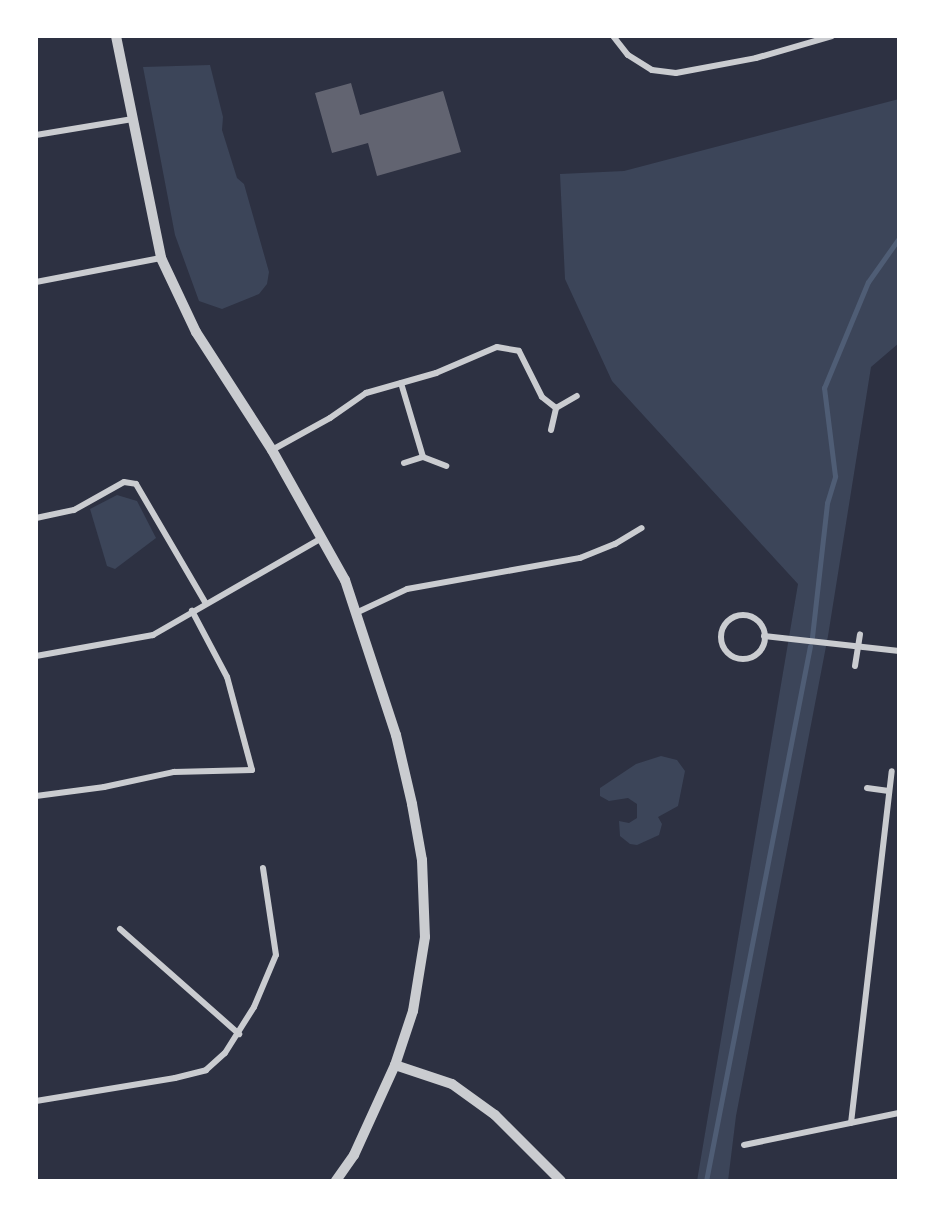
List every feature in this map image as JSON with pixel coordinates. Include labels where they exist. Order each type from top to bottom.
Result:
[{"type":"street","points":[[116,36],[161,258],[196,332],[272,450],[323,538],[358,612],[396,735],[422,860],[425,937],[413,1011],[395,1065],[354,1155],[336,1181]]},
{"type":"street","points":[[613,36],[628,55],[644,65],[676,73],[756,58],[832,36]]},
{"type":"street","points":[[36,135],[133,119]]},
{"type":"street","points":[[36,282],[161,258]]},
{"type":"street","points":[[272,450],[330,418],[366,393],[436,373],[470,355],[497,347],[519,351],[542,397],[556,408]]},
{"type":"street","points":[[401,383],[423,457]]},
{"type":"street","points":[[551,430],[556,408],[576,396]]},
{"type":"street","points":[[404,463],[423,457],[446,466]]},
{"type":"street","points":[[36,518],[74,510],[124,482],[136,484],[205,603]]},
{"type":"street","points":[[358,612],[407,589],[580,558],[615,544],[642,528]]},
{"type":"street","points":[[36,656],[153,635],[205,603],[323,538]]},
{"type":"street","points":[[36,796],[104,787],[174,772],[252,770],[227,677],[192,611]]},
{"type":"street","points":[[739,616],[753,618],[764,636],[761,649],[743,659],[725,649],[721,636],[726,623],[739,616]]},
{"type":"street","points":[[855,666],[860,634]]},
{"type":"street","points":[[764,636],[899,651]]},
{"type":"street","points":[[851,1123],[892,771]]},
{"type":"street","points":[[867,788],[888,791]]},
{"type":"street","points":[[36,1101],[129,1087],[206,1070],[239,1034],[276,955],[263,868]]},
{"type":"street","points":[[120,929],[239,1034]]},
{"type":"street","points":[[395,1065],[452,1084],[495,1116],[561,1181]]},
{"type":"street","points":[[744,1145],[899,1113]]},
{"type":"shaded area","points":[[210,65],[223,117],[222,130],[237,178],[244,184],[269,272],[267,284],[259,294],[222,309],[199,301],[175,235],[143,67]]},
{"type":"shaded area","points":[[899,99],[899,343],[871,367],[828,636],[736,1116],[728,1181],[697,1181],[798,584],[612,381],[565,279],[560,174],[624,171]]},
{"type":"shaded area","points":[[117,495],[137,501],[156,538],[115,569],[107,566],[90,509]]},
{"type":"shaded area","points":[[661,756],[677,760],[685,771],[678,806],[658,817],[662,824],[659,835],[637,845],[630,844],[620,836],[619,821],[629,823],[637,818],[637,804],[628,798],[609,801],[600,796],[600,788],[636,764]]},
{"type":"building","points":[[351,83],[360,115],[443,91],[461,152],[377,176],[368,143],[332,153],[315,93]]},
{"type":"waterway","points":[[812,637],[827,503],[835,476],[824,388],[868,282],[899,238]]},
{"type":"waterway","points":[[706,1181],[810,646]]}]
